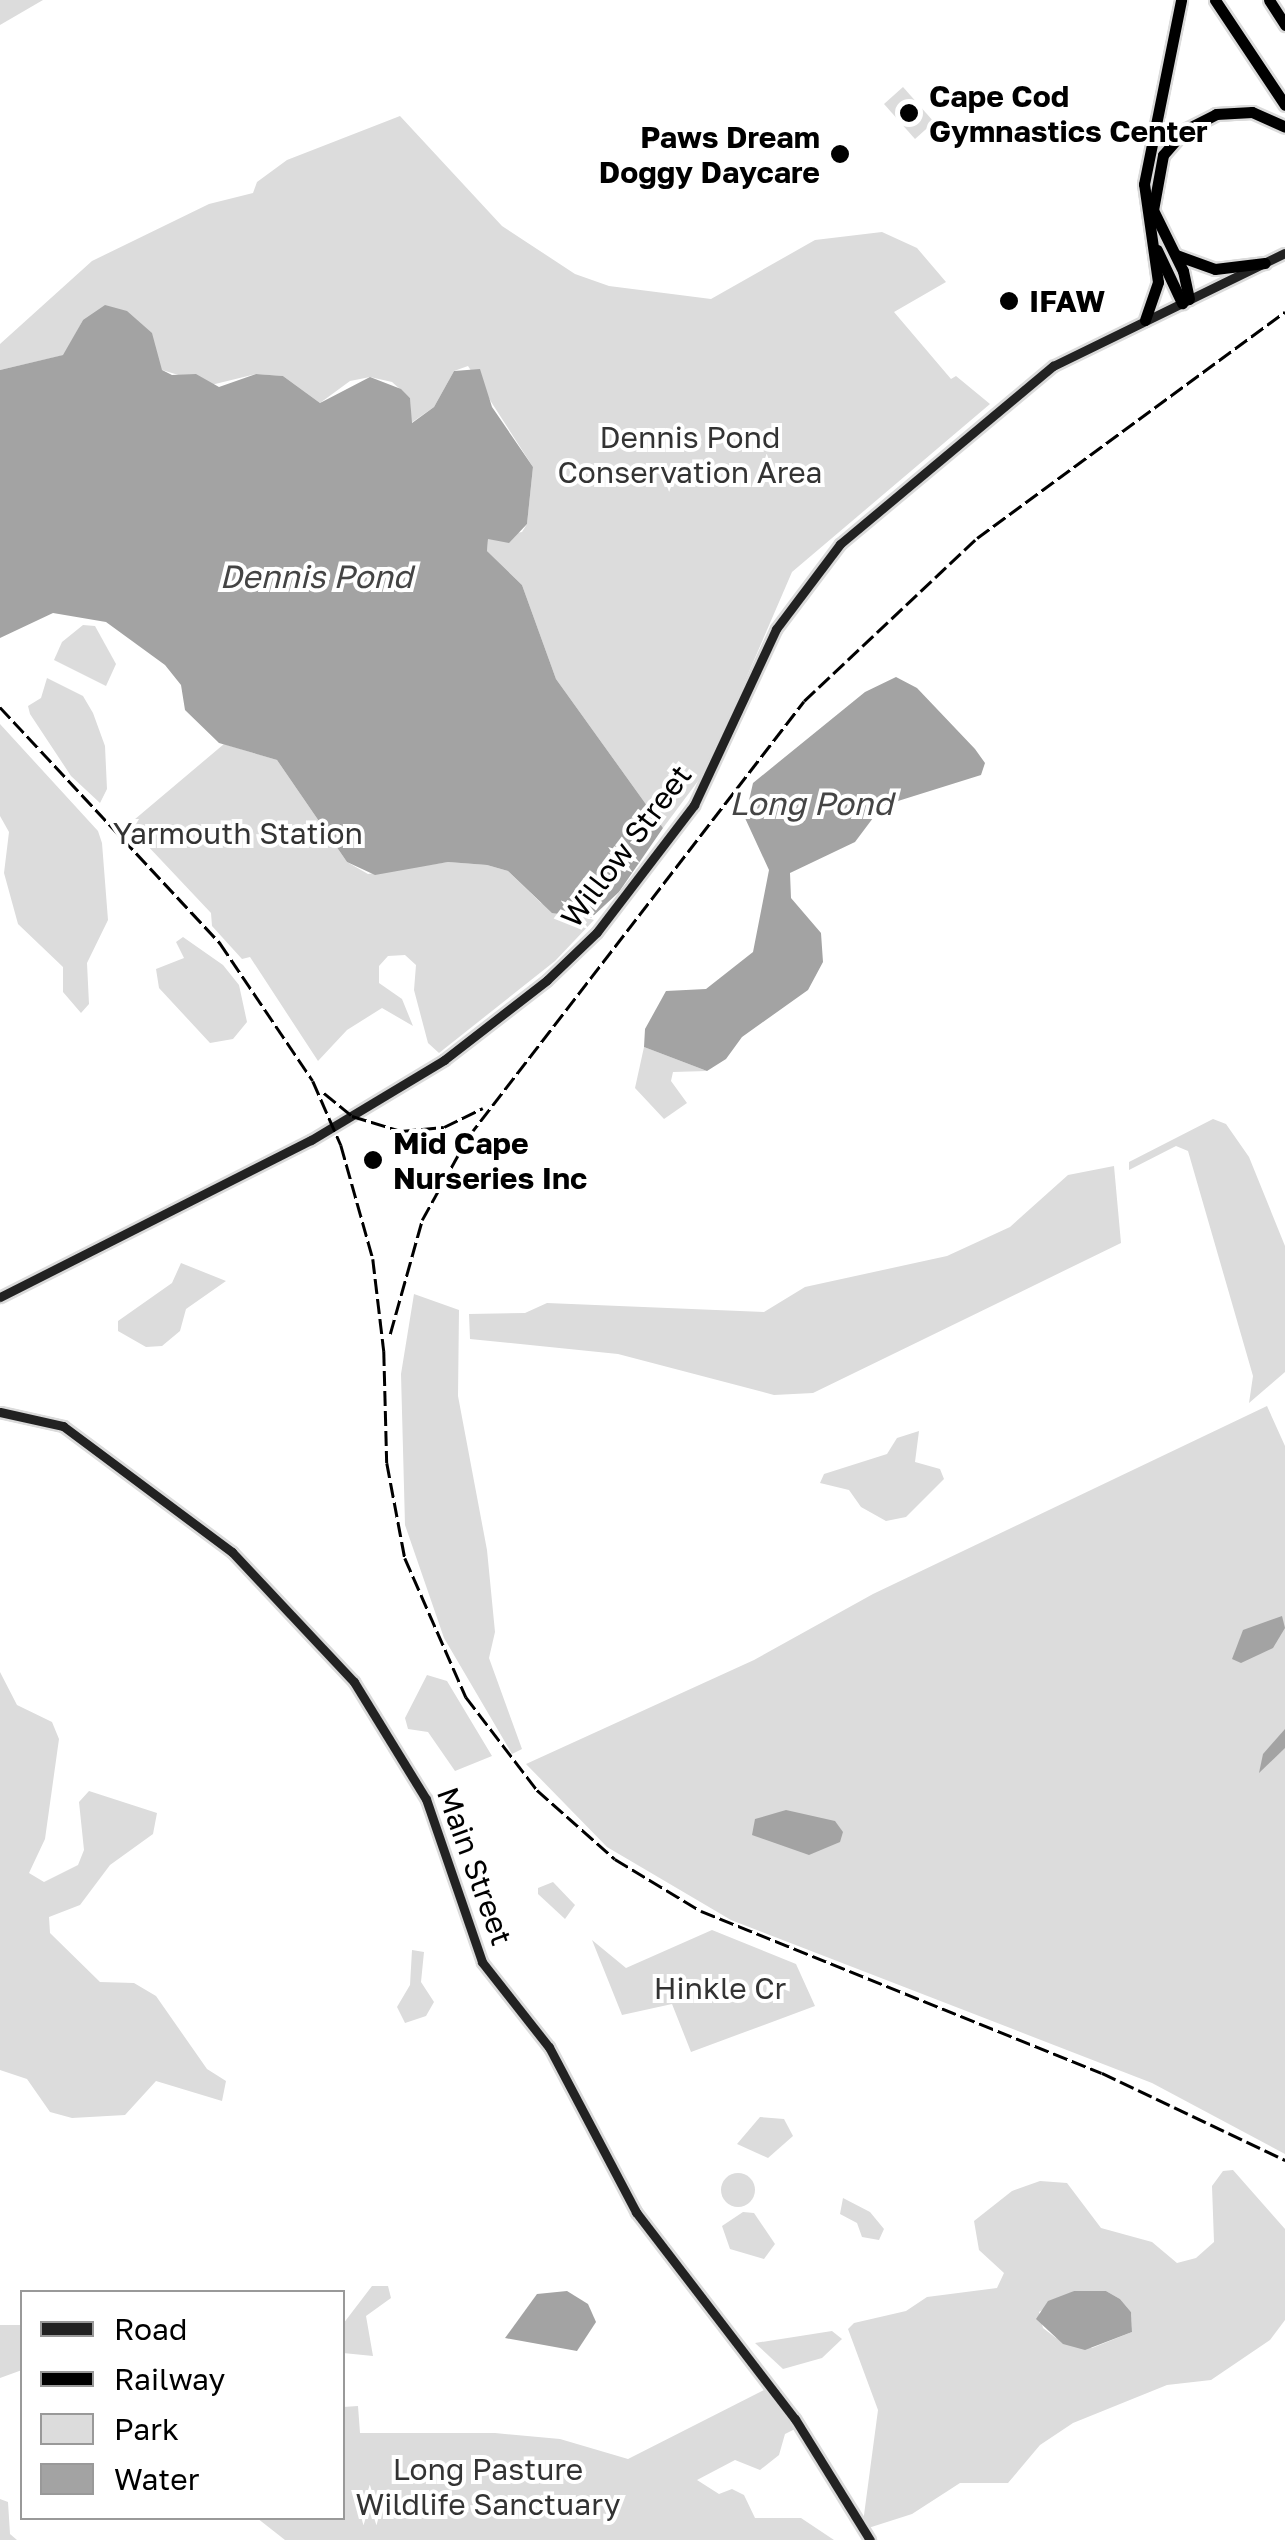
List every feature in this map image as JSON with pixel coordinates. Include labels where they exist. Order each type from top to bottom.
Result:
[{"type":"highway","points":[[1144,320],[1158,282],[1147,228],[1144,184],[1181,0]]},
{"type":"highway","points":[[1215,0],[1285,105]]},
{"type":"highway","points":[[1269,0],[1285,25]]},
{"type":"highway","points":[[1186,301],[1152,200],[1156,172],[1172,141],[1200,120],[1226,112],[1252,112],[1285,126]]},
{"type":"highway","points":[[1147,228],[1186,301]]},
{"type":"highway","points":[[1172,252],[1206,268],[1264,263]]},
{"type":"main road","name":"Willow Street","points":[[0,1297],[192,1206],[343,1121],[456,1052],[561,968],[609,918],[694,806],[776,629],[829,555],[1028,383],[1144,320],[1285,254]]},
{"type":"main road","name":"Main Street","points":[[0,1412],[63,1426],[237,1556],[354,1682],[423,1791],[482,1962],[549,2047],[636,2212],[796,2419],[870,2540]]},
{"type":"green space","points":[[0,0],[43,0],[0,25]]},
{"type":"green space","name":"Cape Cod Gymnastics Center","points":[[903,87],[934,122],[915,139],[884,104]]},
{"type":"green space","name":"Dennis Pond Conservation Area","points":[[400,116],[502,226],[575,274],[609,286],[711,299],[815,240],[882,232],[917,248],[946,282],[894,312],[951,379],[956,376],[990,404],[792,572],[707,769],[663,828],[556,679],[522,585],[487,551],[488,538],[522,532],[527,524],[533,467],[468,366],[454,371],[434,407],[411,423],[410,398],[392,382],[370,377],[350,381],[320,403],[283,376],[256,374],[211,385],[162,370],[83,320],[64,355],[0,370],[0,344],[92,261],[209,204],[253,193],[257,182],[287,160]]},
{"type":"green space","points":[[83,625],[95,626],[116,664],[106,686],[54,660],[62,642]]},
{"type":"green space","points":[[47,678],[83,696],[93,713],[105,746],[107,789],[100,803],[71,776],[30,714],[28,706],[41,698]]},
{"type":"green space","points":[[0,724],[98,831],[102,843],[108,920],[87,963],[89,1004],[81,1013],[63,992],[63,967],[18,924],[4,873],[9,832],[0,816]]},
{"type":"green space","name":"Yarmouth Station","points":[[224,744],[277,760],[347,862],[368,874],[448,862],[487,865],[508,871],[541,903],[594,920],[555,961],[439,1053],[428,1043],[414,990],[416,965],[405,955],[388,956],[379,966],[379,983],[402,999],[413,1026],[382,1008],[347,1030],[318,1061],[250,957],[242,959],[212,926],[211,913],[128,825]]},
{"type":"green space","points":[[183,937],[223,965],[239,985],[247,1022],[233,1039],[210,1043],[159,988],[156,969],[184,958],[176,942]]},
{"type":"green space","points":[[644,1047],[707,1071],[673,1072],[671,1081],[687,1103],[664,1119],[635,1088]]},
{"type":"green space","points":[[1213,1119],[1226,1124],[1249,1157],[1285,1246],[1285,1372],[1249,1403],[1253,1376],[1188,1151],[1176,1146],[1129,1170],[1129,1162]]},
{"type":"green space","points":[[1114,1166],[1121,1243],[813,1393],[774,1395],[618,1354],[470,1339],[469,1314],[525,1313],[547,1303],[764,1312],[805,1287],[947,1256],[1010,1227],[1068,1175]]},
{"type":"green space","points":[[181,1263],[226,1281],[186,1309],[180,1331],[162,1346],[146,1347],[118,1331],[118,1321],[172,1283]]},
{"type":"green space","points":[[414,1294],[459,1310],[458,1396],[487,1550],[495,1632],[489,1658],[522,1749],[512,1754],[444,1638],[405,1525],[401,1374]]},
{"type":"green space","points":[[1267,1406],[1285,1446],[1285,2154],[1152,2083],[731,1920],[607,1847],[526,1764],[754,1660],[873,1594]]},
{"type":"green space","points":[[919,1431],[915,1462],[940,1469],[944,1479],[906,1517],[886,1521],[861,1507],[849,1490],[820,1483],[824,1474],[887,1454],[897,1438]]},
{"type":"green space","points":[[0,1672],[17,1705],[52,1722],[59,1739],[45,1839],[29,1873],[44,1882],[78,1865],[84,1850],[79,1802],[89,1791],[157,1813],[153,1834],[110,1865],[80,1905],[49,1917],[50,1933],[100,1982],[134,1983],[156,1996],[207,2069],[226,2081],[222,2101],[156,2081],[125,2115],[72,2118],[50,2112],[27,2079],[0,2070]]},
{"type":"green space","points":[[427,1675],[447,1681],[492,1756],[455,1771],[428,1732],[408,1729],[405,1718]]},
{"type":"green space","points":[[553,1882],[575,1905],[565,1919],[538,1894],[538,1888]]},
{"type":"green space","name":"Hinkle Cr","points":[[712,1930],[796,1964],[815,2006],[691,2052],[672,2004],[622,2015],[592,1940],[626,1968]]},
{"type":"green space","points":[[412,1950],[424,1952],[421,1982],[434,2002],[426,2016],[405,2023],[397,2007],[410,1985]]},
{"type":"green space","points":[[760,2117],[784,2119],[793,2136],[768,2158],[737,2144]]},
{"type":"green space","points":[[1233,2170],[1285,2229],[1285,2320],[1270,2340],[1211,2380],[1167,2385],[1073,2423],[1040,2445],[1008,2483],[960,2483],[912,2514],[862,2530],[878,2410],[848,2329],[854,2323],[906,2311],[927,2297],[997,2288],[1004,2273],[979,2250],[974,2221],[1012,2191],[1040,2181],[1067,2183],[1101,2228],[1152,2242],[1177,2263],[1196,2258],[1214,2242],[1212,2186],[1223,2171]],"holes":[[[1074,2291],[1106,2291],[1131,2312],[1132,2332],[1092,2348],[1056,2338],[1043,2328],[1039,2312]]]},
{"type":"green space","points":[[738,2173],[750,2178],[755,2190],[750,2202],[738,2207],[726,2202],[721,2190],[726,2178]]},
{"type":"green space","points":[[843,2198],[870,2212],[884,2229],[879,2240],[862,2237],[857,2223],[840,2214]]},
{"type":"green space","points":[[743,2212],[754,2213],[775,2244],[764,2259],[730,2249],[722,2226]]},
{"type":"green space","points":[[372,2286],[388,2286],[391,2298],[366,2316],[373,2356],[345,2353],[345,2321]]},
{"type":"green space","points":[[0,2325],[20,2325],[20,2371],[0,2378]]},
{"type":"green space","points":[[832,2331],[842,2339],[822,2358],[783,2369],[755,2343]]},
{"type":"green space","name":"Long Pasture Wildlife Sanctuary","points":[[764,2390],[795,2429],[785,2434],[779,2455],[760,2470],[735,2460],[697,2480],[719,2494],[732,2489],[744,2495],[755,2518],[801,2518],[834,2540],[285,2540],[260,2520],[345,2520],[345,2407],[358,2406],[360,2433],[495,2433],[560,2439],[628,2459]]},
{"type":"green space","points":[[0,2499],[8,2502],[10,2534],[17,2540],[0,2540]]},
{"type":"water","name":"Dennis Pond","points":[[105,305],[127,311],[152,333],[162,370],[172,375],[196,374],[219,387],[256,374],[283,376],[320,403],[370,377],[401,389],[410,398],[412,423],[434,407],[454,371],[480,369],[492,407],[533,467],[527,524],[509,543],[488,539],[487,551],[522,585],[556,679],[663,828],[619,892],[591,918],[552,913],[508,871],[487,865],[448,862],[375,875],[347,862],[277,760],[219,743],[185,710],[181,685],[165,665],[106,622],[53,613],[0,638],[0,370],[63,355],[83,320]]},
{"type":"water","name":"Long Pond","points":[[896,677],[917,688],[975,749],[985,763],[981,775],[882,806],[855,842],[790,873],[791,898],[821,933],[823,962],[808,990],[742,1037],[726,1059],[707,1071],[644,1047],[645,1029],[666,991],[706,989],[753,952],[769,870],[745,818],[753,783],[865,692]]},
{"type":"water","points":[[1282,1616],[1285,1628],[1273,1648],[1241,1663],[1232,1659],[1243,1630]]},
{"type":"water","points":[[1285,1729],[1285,1748],[1259,1773],[1263,1754]]},
{"type":"water","points":[[786,1810],[835,1821],[843,1832],[840,1842],[809,1855],[752,1835],[755,1819]]},
{"type":"water","points":[[567,2291],[588,2304],[596,2322],[577,2351],[505,2338],[537,2294]]},
{"type":"water","points":[[1074,2291],[1106,2291],[1120,2299],[1131,2312],[1132,2332],[1085,2350],[1063,2344],[1036,2319],[1048,2301]]},
{"type":"railway","points":[[390,1334],[422,1220],[468,1137],[804,701],[977,538],[1285,312]]},
{"type":"railway","points":[[0,707],[220,943],[313,1081],[341,1145],[373,1259],[384,1351],[387,1463],[405,1558],[466,1697],[537,1790],[615,1859],[701,1911],[1102,2073],[1285,2160]]},
{"type":"railway","points":[[324,1093],[352,1116],[401,1131],[444,1127],[483,1108]]},
{"type":"place","name":"Cape Cod Gymnastics Center","points":[[909,113]]},
{"type":"place","name":"Paws Dream Doggy Daycare","points":[[840,154]]},
{"type":"place","name":"IFAW","points":[[1009,301]]},
{"type":"place","name":"Mid Cape Nurseries Inc","points":[[373,1160]]}]
